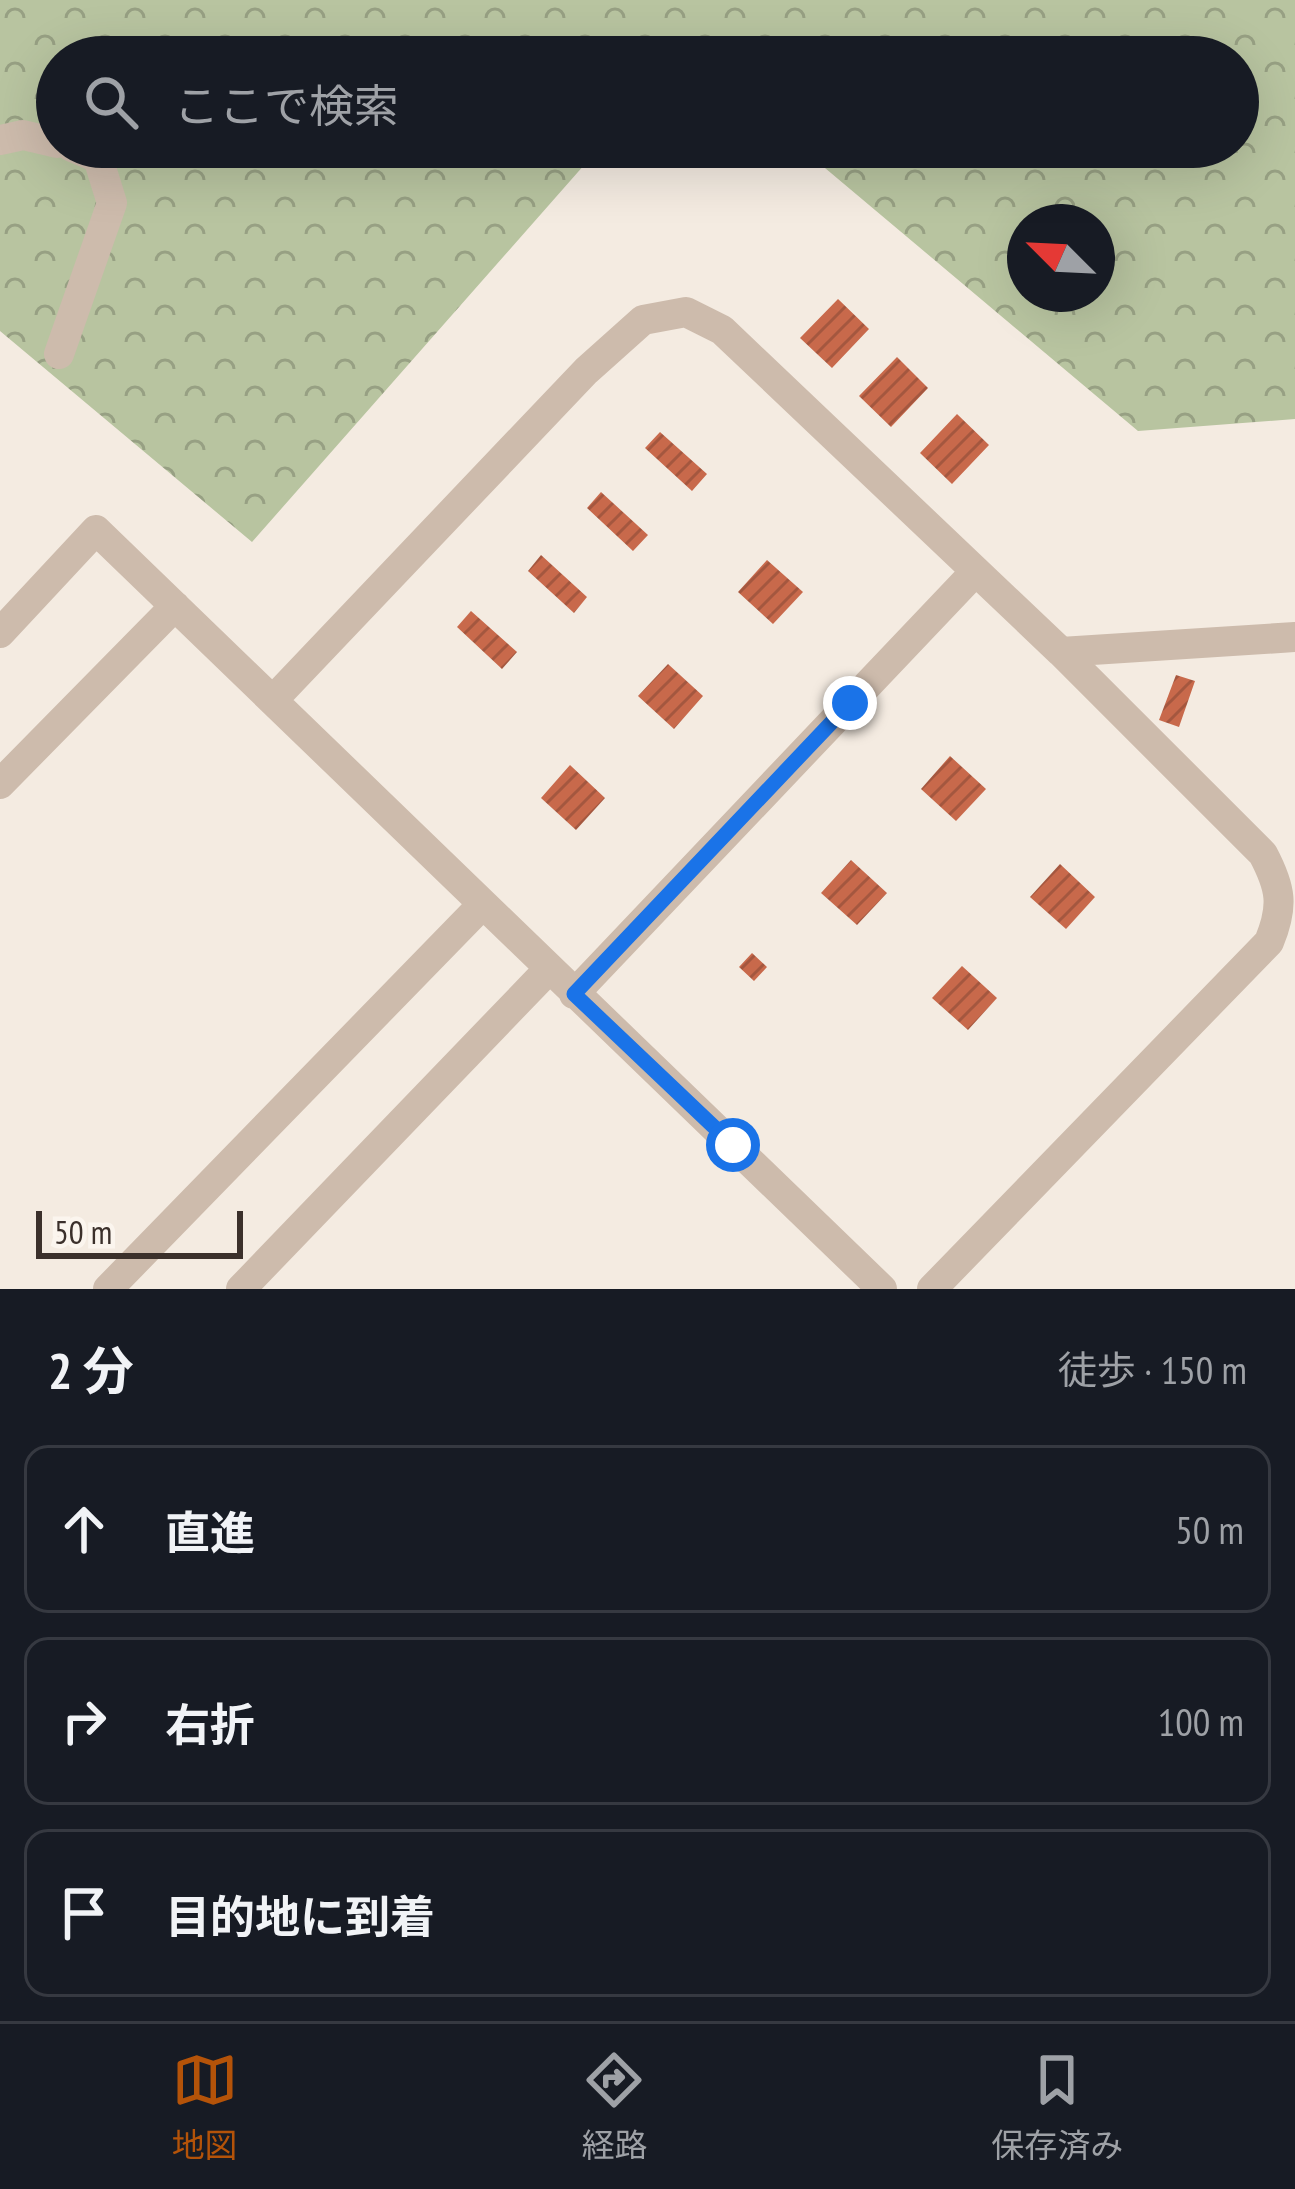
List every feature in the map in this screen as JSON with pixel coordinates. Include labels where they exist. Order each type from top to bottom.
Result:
[{"type":"lane","points":[[0,140],[36,138]]},
{"type":"lane","points":[[59,354],[112,203],[101,168]]},
{"type":"lane","points":[[273,700],[586,371],[643,320],[686,312],[722,330],[1061,652],[1263,854],[1281,887],[1280,915],[1268,942],[932,1289]]},
{"type":"lane","points":[[0,633],[96,530],[549,969],[849,1278],[882,1289]]},
{"type":"lane","points":[[574,994],[974,574]]},
{"type":"lane","points":[[0,784],[175,606]]},
{"type":"lane","points":[[1061,652],[1295,638]]},
{"type":"lane","points":[[108,1289],[482,905]]},
{"type":"lane","points":[[242,1289],[549,969]]},
{"type":"green space","points":[[0,0],[1295,0],[1295,419],[1138,431],[825,168],[1259,168],[1259,36],[36,36],[36,168],[581,168],[252,542],[0,331]]},
{"type":"building","points":[[838,299],[869,329],[832,368],[800,338]]},
{"type":"building","points":[[897,357],[928,388],[891,427],[859,396]]},
{"type":"building","points":[[957,414],[989,445],[952,484],[920,453]]},
{"type":"building","points":[[660,432],[707,474],[692,491],[645,448]]},
{"type":"building","points":[[601,492],[648,535],[633,551],[587,508]]},
{"type":"building","points":[[541,555],[587,597],[574,613],[528,571]]},
{"type":"building","points":[[767,560],[803,592],[773,624],[738,592]]},
{"type":"building","points":[[471,611],[517,652],[502,669],[457,627]]},
{"type":"building","points":[[668,664],[703,696],[674,729],[638,696]]},
{"type":"building","points":[[1176,675],[1195,681],[1179,727],[1159,720]]},
{"type":"building","points":[[950,756],[986,789],[956,821],[921,789]]},
{"type":"building","points":[[570,765],[605,798],[576,830],[541,798]]},
{"type":"building","points":[[851,860],[887,893],[857,925],[821,893]]},
{"type":"building","points":[[1060,864],[1095,897],[1066,929],[1030,897]]},
{"type":"building","points":[[752,953],[767,967],[754,981],[739,967]]},
{"type":"building","points":[[962,966],[997,998],[968,1030],[932,998]]},
{"type":"route","points":[[733,1145],[574,994],[850,703]]}]
